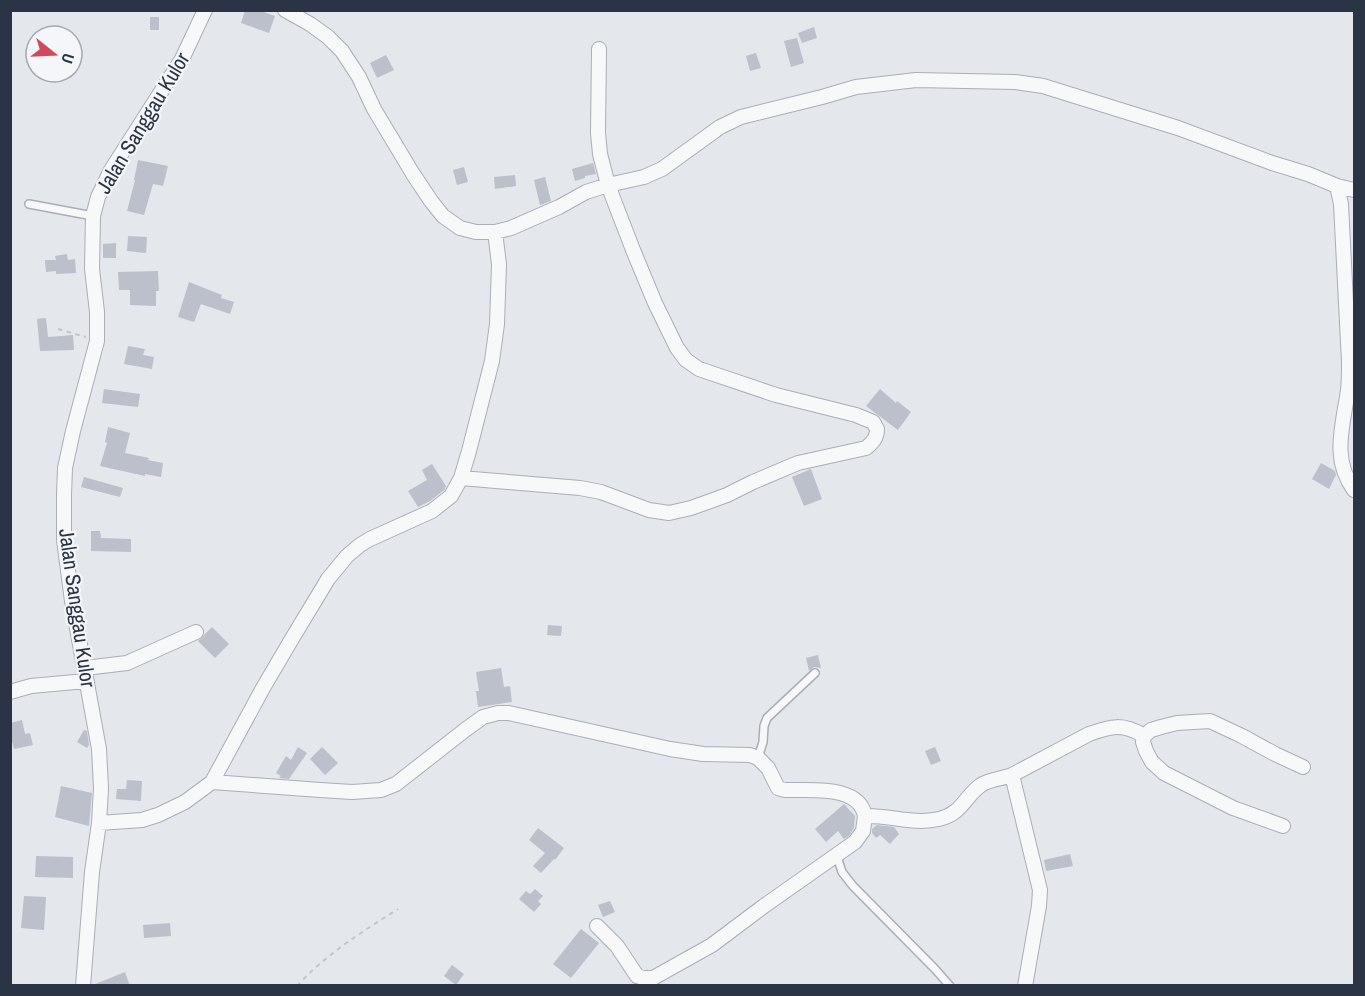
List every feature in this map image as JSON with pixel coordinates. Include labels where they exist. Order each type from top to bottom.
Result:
[{"type":"street","name":"Jalan Sanggau Kulor","points":[[83,986],[101,789],[99,749],[72,601],[64,540],[65,468],[97,340],[97,312],[92,269],[93,216],[98,197],[111,170],[182,59],[205,10]]},
{"type":"street","points":[[285,10],[310,24],[342,51],[359,77],[374,109],[431,201],[443,216],[460,228],[476,232],[511,228],[559,207],[586,192],[644,177],[662,169],[720,127],[741,117],[856,87],[916,80],[1015,82],[1043,86],[1178,128],[1337,186],[1354,190]]},
{"type":"street","points":[[461,478],[580,488],[600,492],[649,510],[669,513],[718,498],[773,472],[866,448],[877,435],[878,429],[873,422],[856,415],[737,383],[699,369],[686,360],[673,341],[655,303],[608,185],[600,154],[598,133],[599,50]]},
{"type":"street","points":[[1337,186],[1341,204],[1349,362],[1340,455],[1345,476],[1354,490]]},
{"type":"street","points":[[99,823],[142,820],[158,815],[185,802],[212,782],[295,634],[328,579],[347,556],[370,539],[432,511],[451,496],[461,478],[492,361],[497,324],[499,264],[495,231]]},
{"type":"street","points":[[10,692],[127,663],[196,632]]},
{"type":"street","points":[[212,782],[352,792],[381,790],[396,784],[483,717],[509,713],[670,749],[703,754],[750,754],[768,768],[778,788],[833,791],[850,796],[864,808],[864,827],[855,842],[712,945],[653,978],[637,976],[617,946],[597,926]]},
{"type":"street","points":[[1283,826],[1233,808],[1164,773],[1152,762],[1146,751],[1144,736],[1151,730],[1161,727],[1210,721],[1303,767]]},
{"type":"street","points":[[865,816],[884,816],[917,821],[939,819],[960,808],[974,791],[989,781],[1012,776],[1089,734],[1120,726],[1133,729],[1144,736]]},
{"type":"street","points":[[1012,776],[1040,890],[1025,986]]},
{"type":"lane","points":[[29,204],[93,216]]},
{"type":"lane","points":[[758,758],[767,718],[815,673]]},
{"type":"lane","points":[[837,856],[842,872],[853,886],[950,986]]},
{"type":"path","points":[[58,329],[97,340]]},
{"type":"path","points":[[297,986],[308,973],[348,940],[398,909]]},
{"type":"building","points":[[245,10],[258,10],[275,16],[269,33],[241,23]]},
{"type":"building","points":[[150,17],[159,17],[159,30],[150,30]]},
{"type":"building","points":[[814,27],[817,38],[802,43],[798,33]]},
{"type":"building","points":[[797,38],[804,63],[791,67],[784,41]]},
{"type":"building","points":[[756,53],[761,68],[750,71],[746,56]]},
{"type":"building","points":[[386,55],[394,70],[377,78],[370,63]]},
{"type":"building","points":[[138,160],[168,166],[163,186],[153,184],[144,215],[127,211]]},
{"type":"building","points":[[593,163],[596,174],[575,181],[572,169]]},
{"type":"building","points":[[464,167],[468,182],[457,185],[453,170]]},
{"type":"building","points":[[515,175],[516,186],[495,189],[494,177]]},
{"type":"building","points":[[545,177],[551,201],[540,205],[534,180]]},
{"type":"building","points":[[128,236],[147,237],[146,253],[127,251]]},
{"type":"building","points":[[116,243],[116,258],[103,258],[103,244]]},
{"type":"building","points":[[67,254],[68,260],[75,259],[76,273],[46,272],[45,260],[56,260],[55,256]]},
{"type":"building","points":[[158,271],[159,291],[156,291],[156,306],[130,305],[130,290],[119,290],[118,272]]},
{"type":"building","points":[[189,282],[234,302],[230,314],[201,304],[194,322],[178,317]]},
{"type":"building","points":[[46,318],[48,337],[73,335],[74,350],[40,351],[37,319]]},
{"type":"building","points":[[128,346],[145,349],[143,355],[154,357],[152,369],[124,364]]},
{"type":"building","points":[[104,389],[140,394],[138,407],[102,403]]},
{"type":"building","points":[[880,389],[911,412],[898,430],[866,406]]},
{"type":"building","points":[[108,427],[130,433],[125,453],[163,463],[161,477],[145,474],[145,476],[100,466],[107,443],[105,442]]},
{"type":"building","points":[[1321,463],[1335,471],[1336,475],[1329,489],[1312,479]]},
{"type":"building","points":[[432,464],[446,486],[430,501],[418,507],[408,491],[427,480],[422,470]]},
{"type":"building","points":[[811,469],[822,499],[804,506],[792,477]]},
{"type":"building","points":[[84,477],[123,488],[120,497],[81,487]]},
{"type":"building","points":[[91,531],[100,531],[101,538],[131,539],[131,552],[91,551]]},
{"type":"building","points":[[548,625],[562,626],[561,636],[547,635]]},
{"type":"building","points":[[212,627],[229,644],[215,658],[198,641]]},
{"type":"building","points":[[818,655],[821,668],[814,667],[809,671],[806,658]]},
{"type":"building","points":[[501,668],[504,687],[510,686],[512,702],[478,707],[476,691],[479,691],[476,672]]},
{"type":"building","points":[[22,720],[25,734],[30,733],[33,745],[14,749],[10,723]]},
{"type":"building","points":[[84,730],[87,731],[89,745],[87,748],[77,742]]},
{"type":"building","points":[[298,747],[307,753],[289,779],[279,778],[281,776],[276,773],[286,756],[291,760]]},
{"type":"building","points":[[322,747],[338,763],[325,775],[310,759]]},
{"type":"building","points":[[935,747],[941,761],[931,765],[925,751]]},
{"type":"building","points":[[127,780],[142,781],[141,801],[116,799],[117,789],[126,789]]},
{"type":"building","points":[[61,786],[92,793],[89,826],[55,817]]},
{"type":"building","points":[[844,804],[855,816],[854,828],[844,839],[838,831],[826,842],[815,829]]},
{"type":"building","points":[[877,825],[894,827],[899,834],[890,844],[880,835],[876,838],[872,833],[872,829]]},
{"type":"building","points":[[538,828],[564,848],[541,873],[533,866],[545,853],[529,840]]},
{"type":"building","points":[[1070,854],[1073,866],[1046,871],[1044,860]]},
{"type":"building","points":[[36,856],[73,857],[73,878],[35,877]]},
{"type":"building","points":[[535,889],[543,896],[538,901],[541,904],[534,912],[519,899],[526,891],[530,894]]},
{"type":"building","points":[[24,896],[46,897],[44,930],[21,928]]},
{"type":"building","points":[[610,901],[615,912],[603,917],[598,905]]},
{"type":"building","points":[[170,923],[171,936],[144,938],[143,925]]},
{"type":"building","points":[[581,929],[599,943],[571,978],[553,964]]},
{"type":"building","points":[[452,965],[464,974],[456,985],[444,976]]},
{"type":"building","points":[[125,972],[130,986],[93,986],[93,985]]}]
